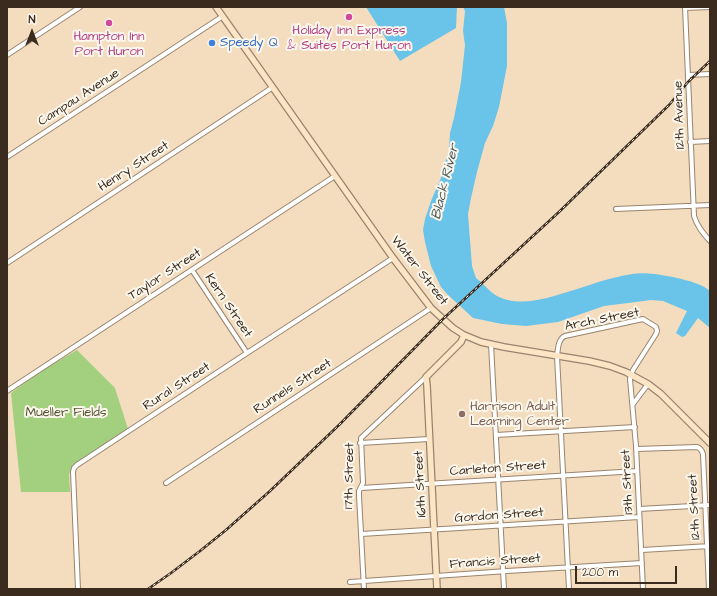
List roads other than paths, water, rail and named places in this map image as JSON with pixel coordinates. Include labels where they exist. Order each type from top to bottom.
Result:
[{"type":"street","points":[[7,55],[80,7]]},
{"type":"street","name":"Water Street","points":[[216,7],[393,258],[431,308],[453,328],[464,335],[481,342],[610,366],[631,374],[661,394],[710,444]]},
{"type":"street","points":[[685,8],[710,7]]},
{"type":"street","name":"12th Avenue","points":[[685,8],[694,216],[695,222],[710,241]]},
{"type":"street","name":"Campau Avenue","points":[[7,157],[223,16]]},
{"type":"street","points":[[688,75],[710,74]]},
{"type":"street","name":"Henry Street","points":[[7,263],[273,87]]},
{"type":"street","points":[[690,142],[710,141]]},
{"type":"street","name":"Taylor Street","points":[[7,391],[335,176]]},
{"type":"street","points":[[616,209],[710,205]]},
{"type":"street","name":"Rural Street","points":[[78,589],[74,468],[393,258]]},
{"type":"street","name":"Kern Street","points":[[192,270],[247,353]]},
{"type":"street","name":"Runnels Street","points":[[166,483],[431,308]]},
{"type":"street","name":"Arch Street","points":[[558,356],[560,339],[562,337],[644,320],[656,327],[657,332],[631,374]]},
{"type":"street","name":"17th Street","points":[[364,589],[359,496],[363,483],[360,443],[361,438],[461,342],[464,335]]},
{"type":"street","points":[[491,344],[504,589]]},
{"type":"street","points":[[558,356],[569,589]]},
{"type":"street","name":"13th Street","points":[[631,374],[643,589]]},
{"type":"street","name":"16th Street","points":[[426,377],[437,589]]},
{"type":"street","points":[[633,404],[648,384]]},
{"type":"street","points":[[496,435],[635,427]]},
{"type":"street","points":[[360,443],[429,439]]},
{"type":"street","name":"12th Street","points":[[636,449],[700,448],[702,454],[704,505],[708,546],[709,589]]},
{"type":"street","name":"Carleton Street","points":[[361,488],[637,471]]},
{"type":"street","points":[[639,509],[710,504]]},
{"type":"street","name":"Gordon Street","points":[[361,534],[639,517]]},
{"type":"street","points":[[642,550],[708,546]]},
{"type":"street","name":"Francis Street","points":[[350,582],[642,563]]},
{"type":"water","points":[[366,7],[457,7],[456,28],[400,61]]},
{"type":"water","name":"Black River","points":[[463,7],[504,7],[507,23],[507,66],[499,107],[493,126],[485,143],[468,214],[472,266],[476,278],[490,291],[502,298],[513,301],[532,301],[558,295],[611,278],[637,273],[677,278],[698,284],[710,291],[710,328],[698,318],[685,336],[682,337],[676,333],[687,311],[663,301],[651,300],[604,306],[558,322],[526,326],[502,324],[473,318],[441,287],[431,266],[423,230],[425,219],[441,178],[449,150],[450,133],[461,82],[465,45],[463,31],[465,11]]},
{"type":"railway","points":[[148,589],[200,551],[270,491],[340,424],[443,319],[560,211],[669,105],[688,82],[710,61]]},
{"type":"place","name":"Holiday Inn Express & Suites Port Huron","points":[[349,17]]},
{"type":"place","name":"Hampton Inn Port Huron","points":[[109,23]]},
{"type":"place","name":"Speedy Q","points":[[212,43]]},
{"type":"place","name":"Harrison Adult Learning Center","points":[[462,414]]},
{"type":"park label","name":"Mueller Fields","points":[[66,413]]}]
